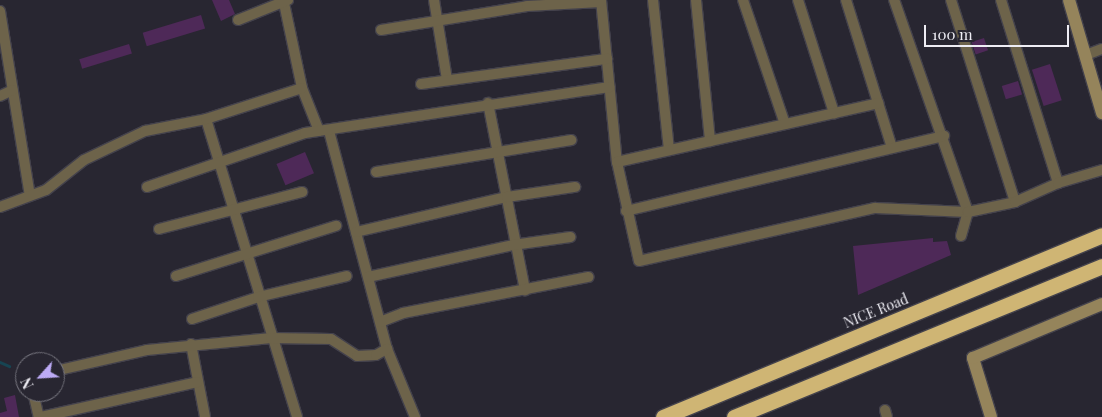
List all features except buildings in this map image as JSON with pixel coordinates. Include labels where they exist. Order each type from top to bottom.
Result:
[{"type":"highway","name":"NICE Road","points":[[663,417],[1102,236]]},
{"type":"highway","points":[[734,417],[1102,266]]},
{"type":"street","points":[[258,0],[262,11]]},
{"type":"street","points":[[434,0],[447,79]]},
{"type":"street","points":[[653,0],[669,150]]},
{"type":"street","points":[[696,0],[710,141]]},
{"type":"street","points":[[743,0],[785,124]]},
{"type":"street","points":[[798,0],[834,113]]},
{"type":"street","points":[[846,0],[892,148]]},
{"type":"street","points":[[894,0],[944,136],[968,212],[961,236]]},
{"type":"street","points":[[950,0],[1015,202]]},
{"type":"street","points":[[1001,0],[1058,183]]},
{"type":"street","points":[[1069,0],[1102,113]]},
{"type":"street","points":[[238,20],[286,1],[302,88],[324,131],[356,232],[387,349],[415,417]]},
{"type":"street","points":[[381,30],[527,6],[601,1],[617,162],[626,211],[640,261],[875,208],[968,212],[1015,202],[1058,183],[1102,170]]},
{"type":"street","points":[[0,11],[3,48],[13,90],[30,196]]},
{"type":"street","points":[[1086,55],[1102,50]]},
{"type":"street","points":[[420,84],[607,59]]},
{"type":"street","points":[[147,187],[324,131],[488,103],[610,87]]},
{"type":"street","points":[[0,207],[46,190],[84,160],[145,131],[206,119],[302,88]]},
{"type":"street","points":[[0,96],[13,90]]},
{"type":"street","points":[[488,103],[514,245],[525,290]]},
{"type":"street","points":[[617,162],[878,103]]},
{"type":"street","points":[[206,119],[258,297],[297,417]]},
{"type":"street","points":[[626,211],[944,136]]},
{"type":"street","points":[[376,172],[571,140]]},
{"type":"street","points":[[356,232],[506,197],[575,187]]},
{"type":"street","points":[[159,229],[302,192]]},
{"type":"street","points":[[176,276],[336,226]]},
{"type":"street","points":[[368,277],[514,245],[570,237]]},
{"type":"street","points":[[192,319],[258,297],[348,276]]},
{"type":"street","points":[[380,322],[403,313],[588,277]]},
{"type":"street","points":[[990,417],[973,358],[1102,304]]},
{"type":"street","points":[[65,369],[147,350],[191,344],[271,338],[331,340],[357,356],[376,356],[387,349]]},
{"type":"street","points":[[191,344],[205,417]]},
{"type":"street","points":[[36,402],[40,417],[197,382]]},
{"type":"waterway","points":[[0,362],[9,366]]}]
